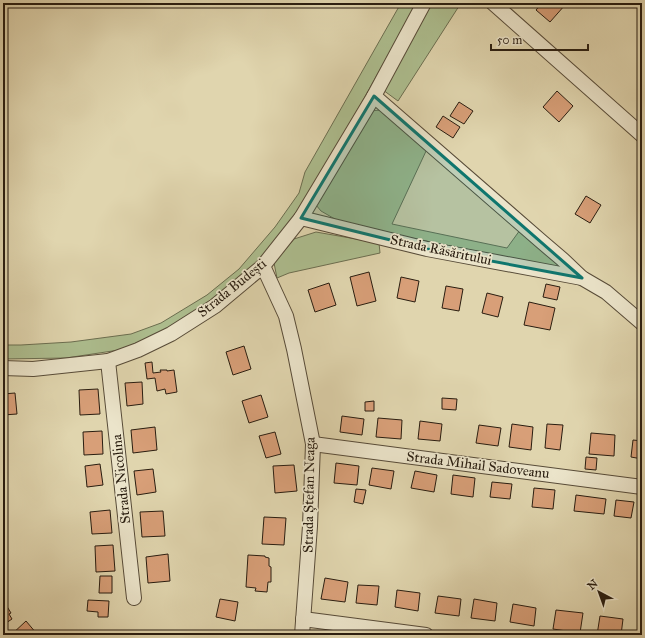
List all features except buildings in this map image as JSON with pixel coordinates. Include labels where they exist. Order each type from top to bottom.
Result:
[{"type":"street","name":"Strada Budești","points":[[3,368],[33,369],[108,361],[138,350],[171,334],[215,306],[263,266],[301,218],[374,96],[424,3]]},
{"type":"street","points":[[493,3],[642,135]]},
{"type":"street","name":"Strada Răsăritului","points":[[374,96],[582,278],[606,292],[642,323]]},
{"type":"street","name":"Strada Răsăritului","points":[[301,218],[427,249],[582,278]]},
{"type":"street","name":"Strada Ștefan Neaga","points":[[263,266],[286,316],[313,444],[310,526],[302,635]]},
{"type":"street","name":"Strada Nicolina","points":[[108,361],[134,598]]},
{"type":"street","name":"Strada Mihail Sadoveanu","points":[[313,444],[642,487]]},
{"type":"street","points":[[303,619],[426,635]]},
{"type":"highlighted area","points":[[374,96],[582,278],[427,249],[301,218]]},
{"type":"green space","points":[[401,3],[417,3],[362,102],[300,208],[257,263],[210,301],[158,334],[119,350],[66,358],[3,359],[3,345],[71,342],[131,334],[161,323],[207,295],[239,269],[275,227],[299,193],[305,172]]},
{"type":"green space","points":[[432,3],[461,3],[398,101],[383,90]]},
{"type":"green space","points":[[381,110],[427,149],[392,224],[507,248],[520,230],[563,269],[340,222],[321,211],[316,205],[369,111]]},
{"type":"green space","points":[[316,232],[379,243],[380,253],[289,273],[277,278],[274,263],[294,239]]}]
